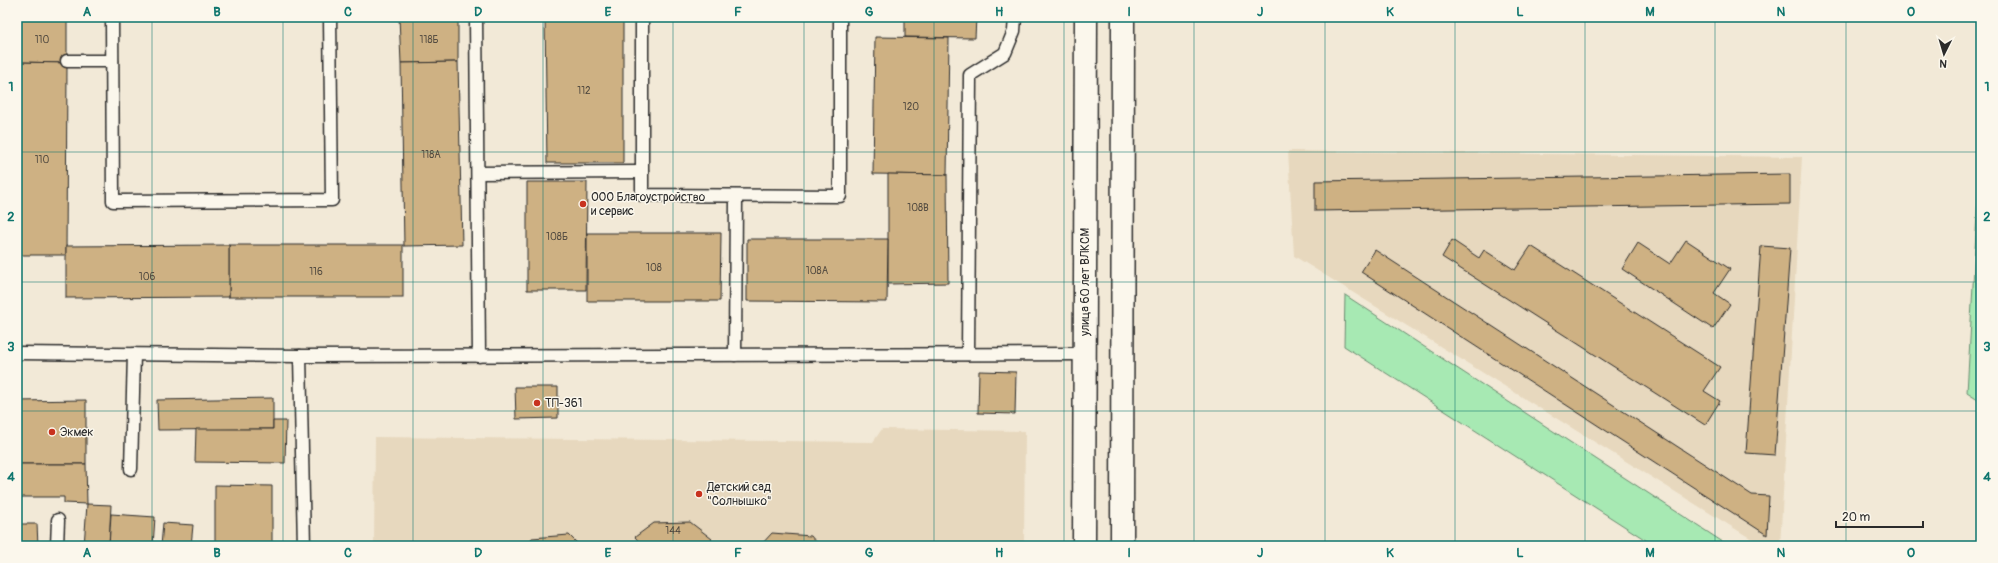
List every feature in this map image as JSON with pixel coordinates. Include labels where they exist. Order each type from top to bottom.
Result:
[{"type":"street","name":"улица 60 лет ВЛКСМ","points":[[1084,546],[1086,17]]},
{"type":"street","points":[[1122,546],[1123,17]]},
{"type":"lane","points":[[112,17],[113,201],[332,200],[330,17]]},
{"type":"lane","points":[[476,17],[479,356]]},
{"type":"lane","points":[[642,17],[642,195],[736,196],[840,196],[840,17]]},
{"type":"lane","points":[[968,354],[970,74],[1005,53],[1014,31],[1014,17]]},
{"type":"lane","points":[[67,61],[112,61]]},
{"type":"lane","points":[[478,173],[642,172]]},
{"type":"lane","points":[[735,355],[736,196]]},
{"type":"lane","points":[[17,353],[300,356],[1085,354]]},
{"type":"lane","points":[[131,469],[134,354]]},
{"type":"lane","points":[[300,356],[304,546]]},
{"type":"lane","points":[[57,546],[58,520]]},
{"type":"shaded area","points":[[1288,151],[1802,157],[1780,546],[1763,546],[1294,256]]},
{"type":"shaded area","name":"Детский сад \"Солнышко\"","points":[[882,429],[1025,431],[1024,546],[374,546],[375,437],[873,442]]},
{"type":"green space","points":[[1981,142],[1981,402],[1967,393]]},
{"type":"green space","points":[[1345,295],[1729,546],[1655,546],[1344,346]]},
{"type":"building","points":[[17,17],[67,17],[67,63],[17,62]]},
{"type":"building","points":[[399,17],[458,17],[458,62],[401,63]]},
{"type":"building","points":[[545,17],[623,17],[623,163],[547,163]]},
{"type":"building","points":[[905,17],[976,17],[975,38],[905,37]]},
{"type":"building","points":[[875,37],[949,38],[947,175],[873,174]]},
{"type":"building","points":[[17,62],[67,63],[66,255],[17,255]]},
{"type":"building","points":[[458,62],[462,245],[404,246],[401,63]]},
{"type":"building","points":[[888,174],[947,175],[948,283],[888,284]]},
{"type":"building","points":[[1790,174],[1790,204],[1315,211],[1315,181]]},
{"type":"building","points":[[527,182],[587,182],[586,290],[527,290]]},
{"type":"building","points":[[587,233],[721,233],[720,301],[587,301]]},
{"type":"building","points":[[747,239],[888,239],[887,302],[747,301]]},
{"type":"building","points":[[1452,240],[1479,258],[1484,250],[1515,270],[1531,246],[1720,367],[1704,391],[1720,401],[1705,425],[1442,257]]},
{"type":"building","points":[[1686,240],[1730,269],[1714,293],[1730,304],[1713,329],[1622,269],[1638,243],[1670,264]]},
{"type":"building","points":[[229,245],[403,245],[403,297],[229,297]]},
{"type":"building","points":[[229,245],[229,297],[66,298],[66,246]]},
{"type":"building","points":[[1761,246],[1790,248],[1775,455],[1746,453]]},
{"type":"building","points":[[1375,250],[1752,495],[1769,496],[1767,535],[1361,272]]},
{"type":"building","points":[[979,371],[1016,372],[1015,414],[978,413]]},
{"type":"building","name":"ТП-361","points":[[515,387],[558,387],[558,418],[516,419]]},
{"type":"building","points":[[273,398],[273,429],[158,430],[157,400]]},
{"type":"building","name":"Экмек","points":[[86,400],[86,464],[17,464],[17,401]]},
{"type":"building","points":[[273,421],[286,421],[285,463],[195,462],[196,429],[273,429]]},
{"type":"building","points":[[17,464],[86,464],[87,504],[64,503],[64,497],[23,497],[17,499]]},
{"type":"building","points":[[215,485],[272,486],[272,546],[215,546]]},
{"type":"building","points":[[87,504],[111,505],[109,546],[84,546]]},
{"type":"building","points":[[111,514],[155,517],[153,546],[109,546]]},
{"type":"building","points":[[690,522],[712,539],[706,546],[643,546],[635,537],[654,523]]},
{"type":"building","points":[[163,523],[193,525],[191,546],[161,546]]},
{"type":"building","points":[[17,524],[37,524],[38,546],[17,546]]},
{"type":"building","points":[[772,533],[811,536],[819,546],[760,546]]},
{"type":"building","points":[[569,535],[580,546],[525,546],[532,538]]},
{"type":"place","name":"ООО Благоустройство и сервис","points":[[583,204]]},
{"type":"place","name":"ТП-361","points":[[537,403]]},
{"type":"place","name":"Экмек","points":[[52,432]]},
{"type":"place","name":"Детский сад \"Солнышко\"","points":[[699,494]]}]
